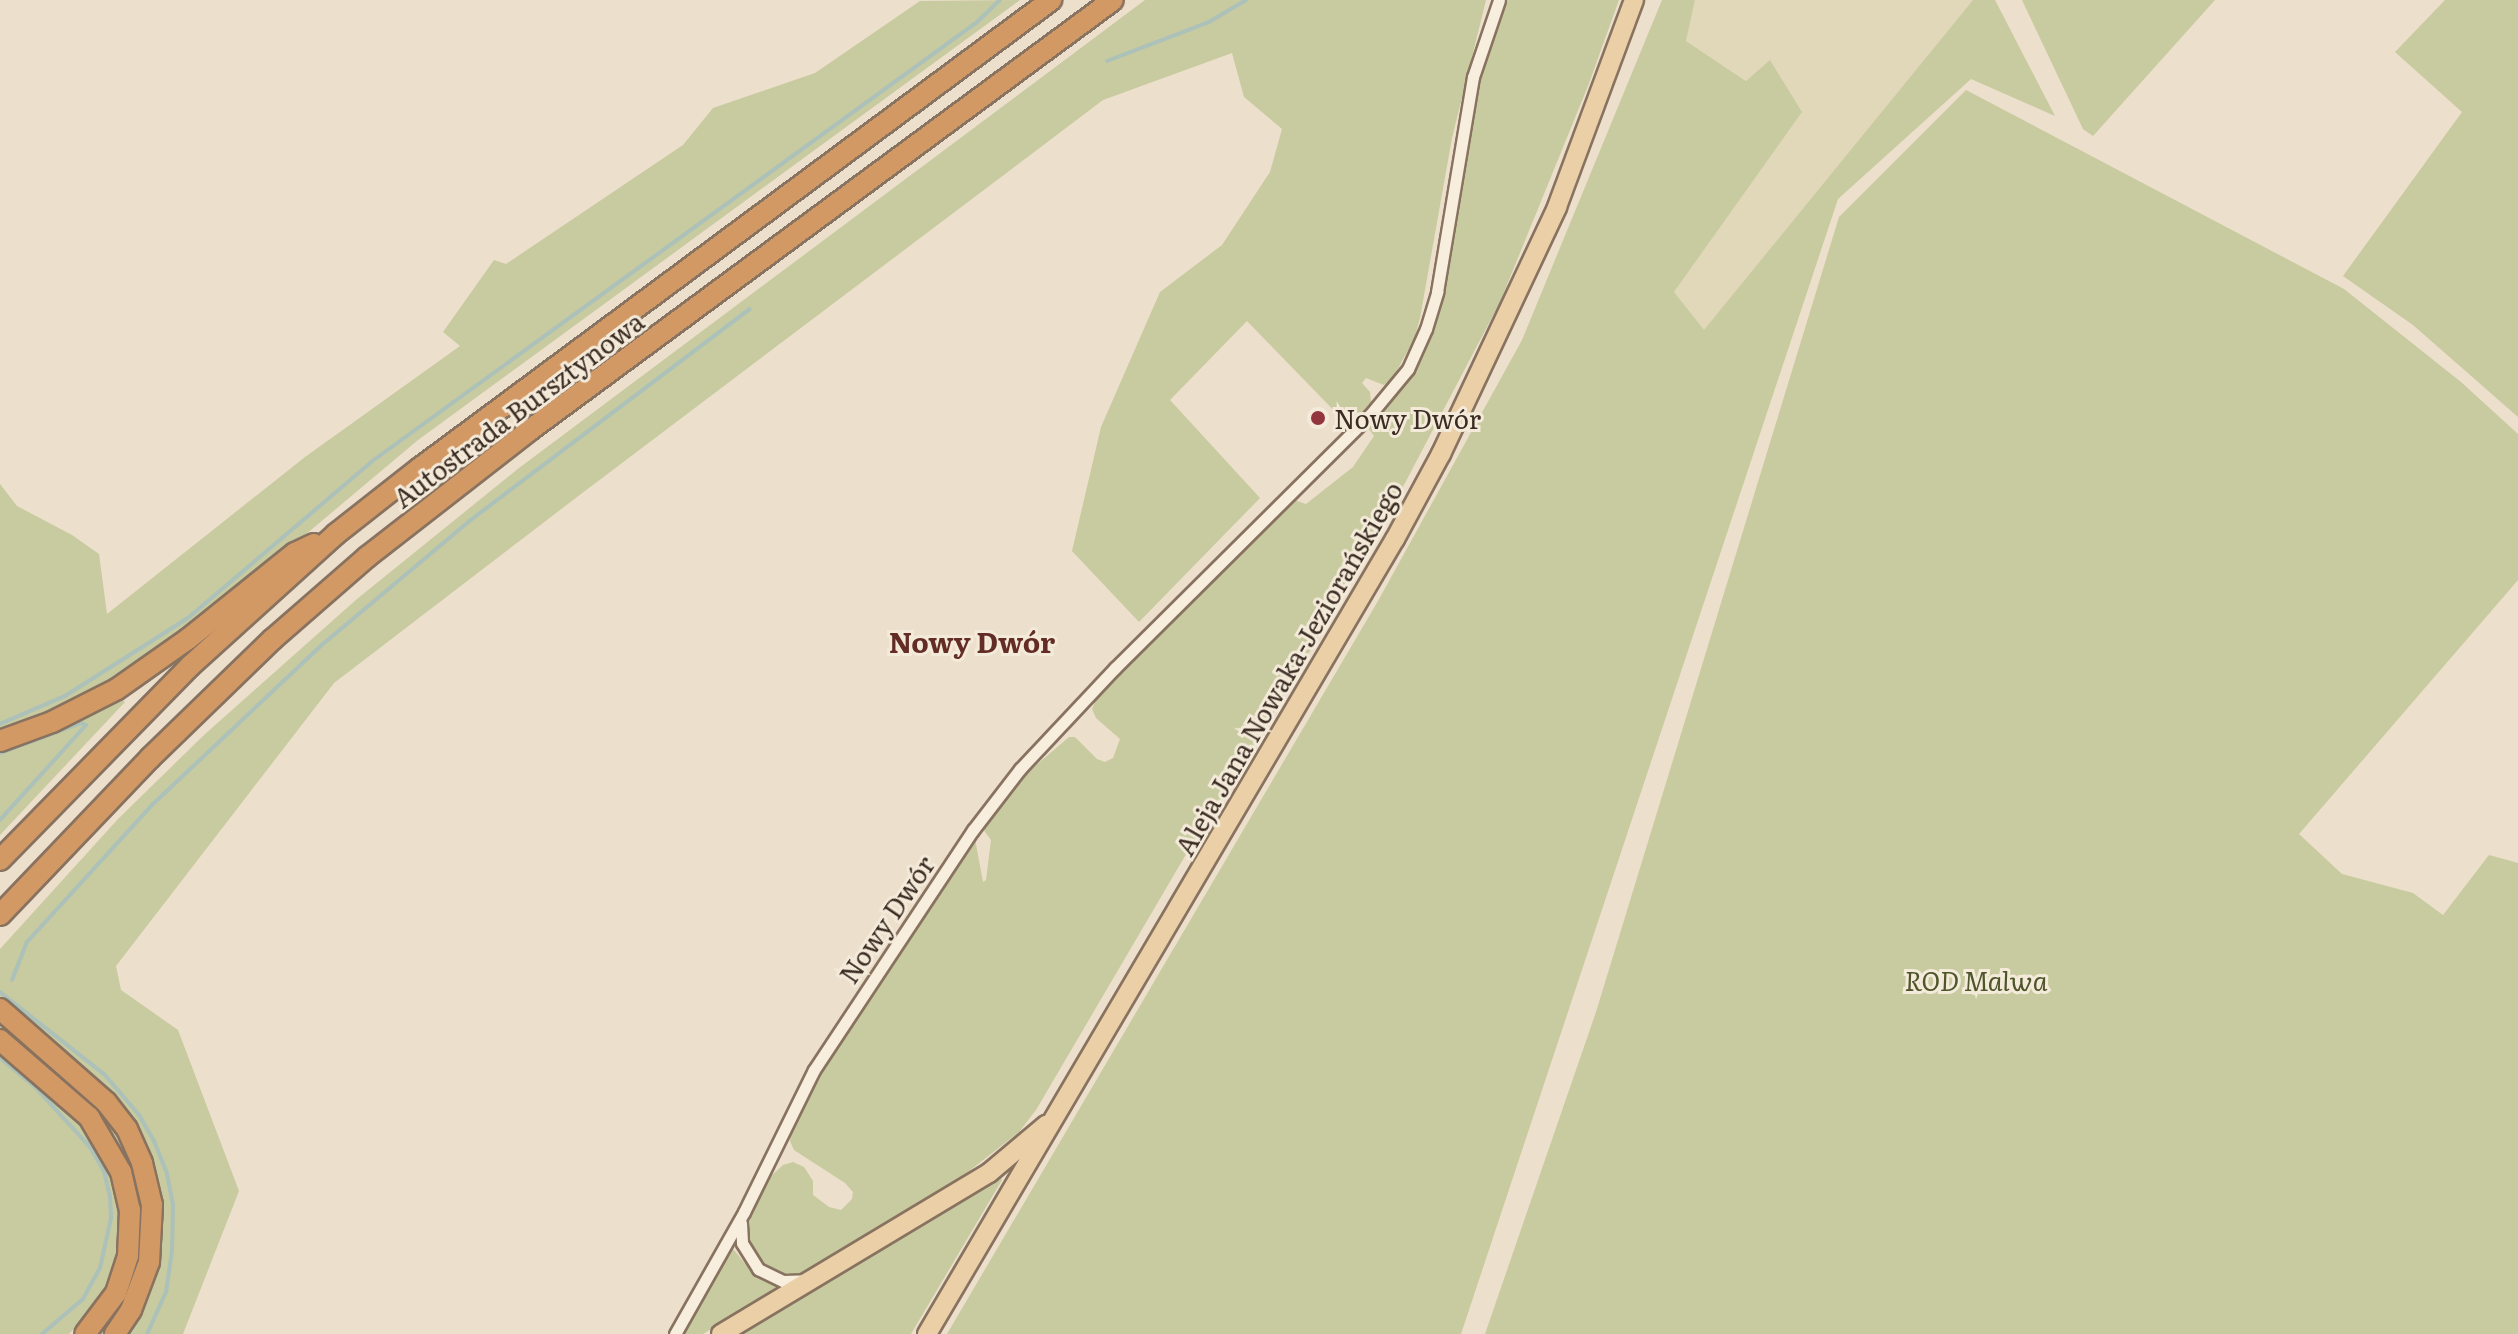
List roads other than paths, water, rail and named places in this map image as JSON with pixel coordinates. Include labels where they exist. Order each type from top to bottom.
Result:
[{"type":"highway","name":"Autostrada Bursztynowa","points":[[0,860],[121,732],[336,534],[420,468],[1051,0]]},
{"type":"highway","name":"Autostrada Bursztynowa","points":[[0,915],[150,758],[273,639],[367,557],[530,430],[1113,0]]},
{"type":"highway","points":[[0,741],[52,722],[117,689],[188,639],[295,553],[336,534]]},
{"type":"highway","points":[[0,1009],[106,1102],[127,1129],[142,1163],[152,1205],[149,1262],[143,1285],[115,1334]]},
{"type":"highway","points":[[0,1040],[89,1117],[121,1172],[130,1210],[128,1256],[116,1293],[85,1334]]},
{"type":"main road","name":"Aleja Jana Nowaka-Jeziorańskiego","points":[[927,1334],[1395,539],[1441,454],[1557,207],[1634,0]]},
{"type":"main road","points":[[721,1334],[989,1173],[1060,1112]]},
{"type":"street","name":"Nowy Dwór","points":[[675,1334],[744,1212],[814,1070],[916,911],[999,796],[1166,614],[1358,427],[1408,369],[1426,329],[1437,292],[1473,77],[1499,0]]},
{"type":"street","points":[[744,1212],[740,1233],[752,1263],[766,1275],[783,1281],[807,1280]]},
{"type":"waterway","points":[[0,724],[65,696],[188,618],[371,462],[976,23],[1000,0]]},
{"type":"waterway","points":[[1107,61],[1209,22],[1246,0]]},
{"type":"waterway","points":[[12,980],[27,942],[153,804],[323,644],[472,519],[750,309]]},
{"type":"waterway","points":[[0,753],[81,723],[86,725],[0,820]]},
{"type":"waterway","points":[[0,992],[104,1074],[139,1115],[154,1141],[167,1174],[173,1204],[172,1251],[166,1292],[147,1334]]},
{"type":"waterway","points":[[0,1058],[35,1087],[90,1147],[104,1171],[110,1197],[111,1218],[100,1268],[83,1299],[42,1334]]},
{"type":"place","name":"Nowy Dwór","points":[[1318,418]]},
{"type":"district","name":"Nowy Dwór","points":[[972,641]]},
{"type":"park label","name":"ROD Malwa","points":[[1976,980]]}]
